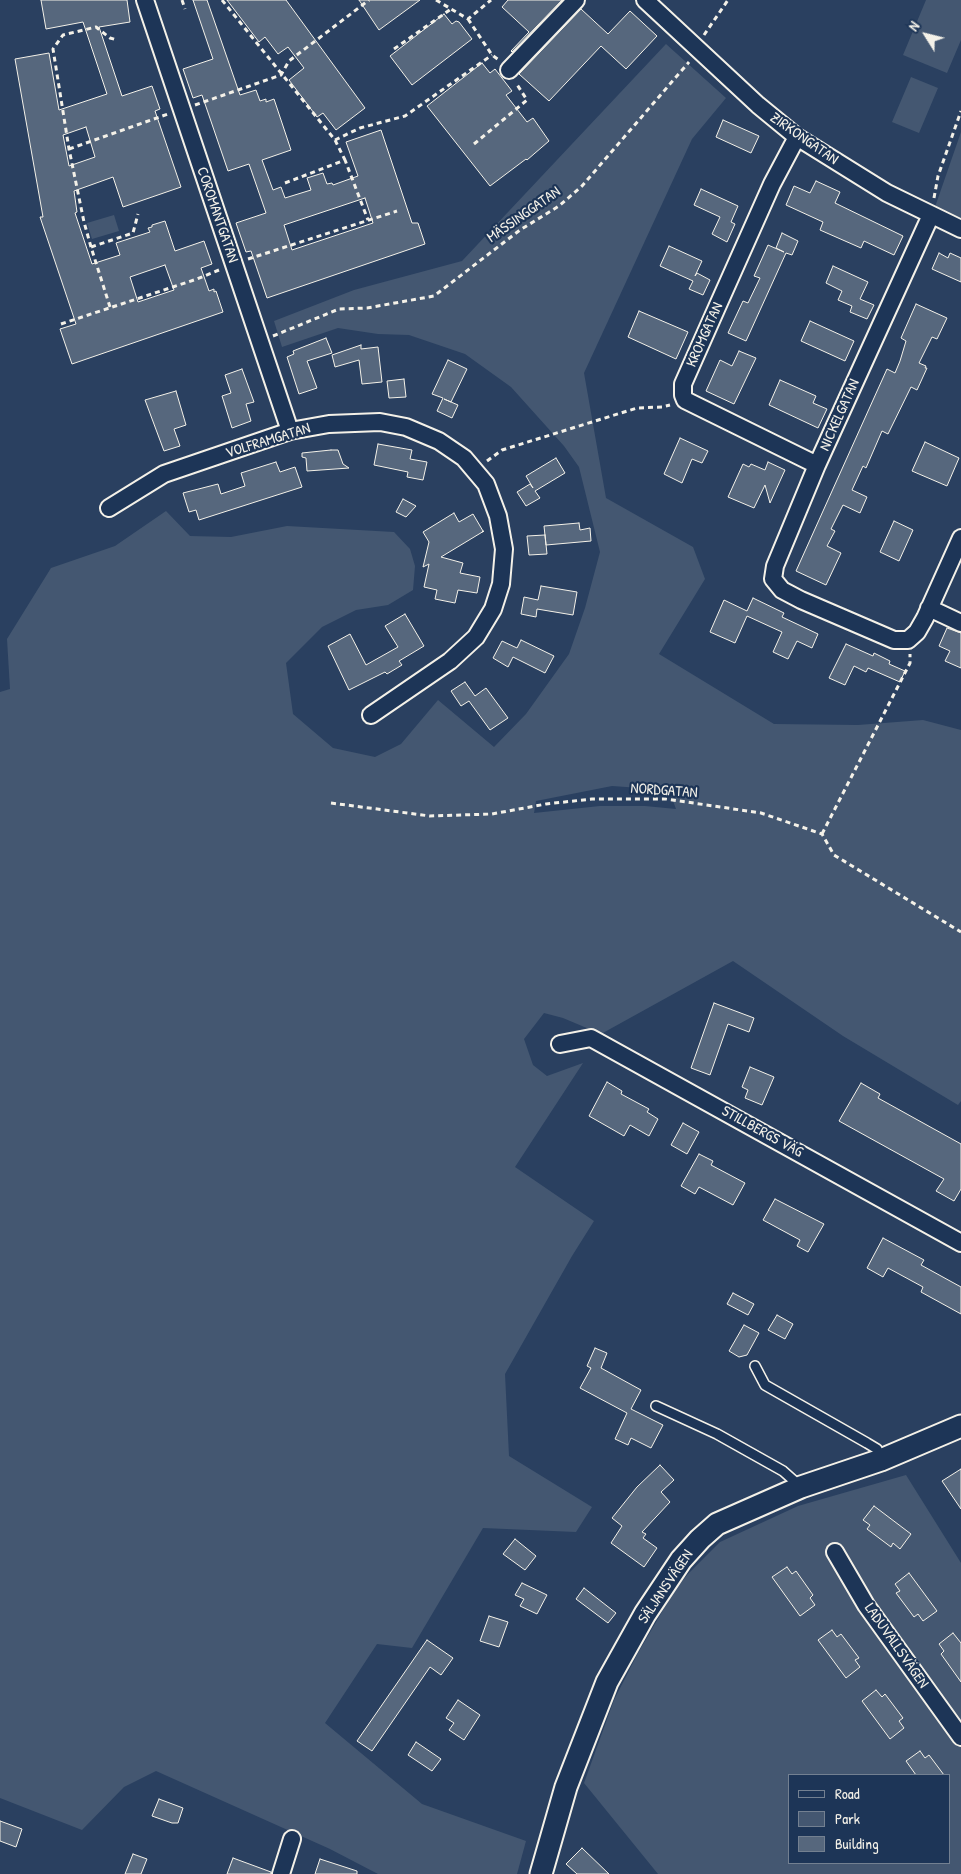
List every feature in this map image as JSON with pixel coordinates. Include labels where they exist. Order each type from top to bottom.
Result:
[{"type":"street","name":"COROMANTGATAN","points":[[145,0],[290,431]]},
{"type":"street","points":[[508,70],[576,0]]},
{"type":"street","name":"ZIRKONGATAN","points":[[645,0],[758,105],[797,137],[887,193],[961,229]]},
{"type":"street","name":"KROMGATAN","points":[[685,400],[683,384],[772,184],[797,137]]},
{"type":"street","name":"NICKELGATAN","points":[[908,640],[894,640],[801,600],[782,590],[773,579],[775,566],[817,465],[931,215]]},
{"type":"street","points":[[685,400],[817,465]]},
{"type":"street","name":"VOLFRAMGATAN","points":[[109,508],[164,474],[290,431],[329,424],[380,422],[406,427],[439,440],[464,458],[486,484],[498,516],[504,549],[501,584],[493,609],[476,637],[450,661],[371,715]]},
{"type":"street","points":[[908,640],[917,632],[961,538]]},
{"type":"street","points":[[929,608],[961,623]]},
{"type":"street","name":"STILLBERGS VÄG","points":[[560,1044],[591,1038],[961,1243]]},
{"type":"street","name":"SÄLJANSVÄGEN","points":[[541,1874],[566,1787],[607,1682],[645,1614],[681,1560],[700,1539],[717,1524],[801,1487],[881,1460],[961,1426]]},
{"type":"street","name":"LADUVALLSVÄGEN","points":[[836,1552],[866,1605],[961,1737]]},
{"type":"street","points":[[281,1874],[292,1839]]},
{"type":"lane","points":[[755,1366],[765,1386],[867,1443],[876,1449],[881,1460]]},
{"type":"lane","points":[[656,1406],[717,1434],[783,1471],[801,1487]]},
{"type":"path","points":[[182,0],[184,9]]},
{"type":"path","points":[[222,0],[335,140],[368,220]]},
{"type":"path","points":[[70,149],[281,75],[289,61],[369,0]]},
{"type":"path","points":[[436,0],[468,19],[492,55],[508,70],[527,100],[474,144]]},
{"type":"path","points":[[468,19],[491,0]]},
{"type":"path","name":"MÄSSINGGATAN","points":[[260,342],[338,310],[367,308],[434,296],[520,230],[559,206],[582,186],[688,62],[728,0]]},
{"type":"path","points":[[394,49],[451,9]]},
{"type":"path","points":[[110,307],[84,222],[53,50],[63,34],[96,27],[110,38],[117,40]]},
{"type":"path","points":[[335,140],[360,128],[405,116],[492,55]]},
{"type":"path","points":[[931,215],[938,176],[961,111]]},
{"type":"path","points":[[285,182],[344,160]]},
{"type":"path","points":[[61,324],[197,279],[234,264],[398,211]]},
{"type":"path","points":[[91,247],[133,233],[138,214]]},
{"type":"path","points":[[475,471],[502,450],[636,408],[662,407],[685,400]]},
{"type":"path","points":[[908,640],[910,663],[822,834],[834,855],[961,932]]},
{"type":"path","name":"NORDGATAN","points":[[330,803],[430,816],[492,814],[546,804],[592,799],[666,799],[761,813],[822,834]]},
{"type":"green space","points":[[926,0],[961,0],[961,40],[947,73],[903,55]]},
{"type":"green space","points":[[666,44],[726,98],[692,139],[584,373],[606,498],[693,547],[705,579],[659,654],[774,724],[858,725],[923,720],[961,730],[961,1101],[958,1105],[843,1036],[733,961],[601,1034],[563,1018],[544,1013],[524,1039],[533,1065],[547,1076],[583,1063],[515,1167],[594,1221],[505,1374],[509,1456],[592,1507],[576,1532],[483,1528],[412,1648],[377,1644],[325,1723],[422,1804],[526,1841],[517,1874],[378,1874],[330,1849],[156,1771],[124,1787],[82,1830],[0,1798],[0,692],[10,689],[7,639],[51,568],[115,546],[166,511],[190,536],[231,537],[287,526],[394,532],[410,549],[415,566],[413,590],[388,605],[356,610],[322,627],[286,663],[293,714],[333,748],[375,757],[401,744],[438,700],[494,747],[526,714],[569,654],[585,608],[600,552],[579,467],[564,446],[511,387],[465,354],[409,335],[378,334],[338,328],[282,347],[274,321],[354,290],[462,261]],"holes":[[[612,786],[669,790],[676,809],[645,806],[600,806],[534,813],[536,801]]]},
{"type":"green space","points":[[911,77],[938,88],[919,133],[892,122]]},
{"type":"green space","points":[[961,132],[961,218],[935,207]]},
{"type":"green space","points":[[114,215],[119,231],[92,239],[87,223]]},
{"type":"green space","points":[[906,1475],[961,1563],[961,1874],[658,1874],[584,1783],[614,1700],[638,1653],[673,1593],[687,1575],[720,1542],[798,1506]]},
{"type":"building","points":[[41,0],[127,0],[130,22],[99,27],[122,96],[152,86],[160,109],[155,111],[181,187],[123,207],[113,177],[74,191],[77,212],[75,213],[92,264],[120,255],[116,243],[150,232],[148,228],[152,227],[152,225],[165,221],[175,251],[204,241],[212,264],[201,268],[209,291],[214,289],[214,292],[216,291],[223,312],[72,364],[60,329],[76,324],[40,217],[43,217],[15,59],[49,53],[59,110],[107,94],[83,22],[46,29]],"holes":[[[86,127],[95,157],[69,166],[63,135]],[[165,265],[174,290],[138,302],[130,277]]]},
{"type":"building","points":[[193,0],[207,0],[240,95],[256,90],[260,101],[266,99],[266,102],[274,99],[291,150],[262,160],[273,190],[281,187],[285,198],[311,190],[307,178],[323,173],[327,184],[332,183],[333,185],[358,176],[346,142],[381,130],[412,223],[418,223],[425,244],[267,298],[251,251],[246,252],[236,223],[266,213],[249,164],[228,171],[202,95],[193,98],[183,69],[213,59]],"holes":[[[365,198],[373,223],[292,250],[284,225]]]},
{"type":"building","points":[[227,0],[286,0],[365,108],[336,130],[323,113],[317,117],[289,80],[304,68],[288,47],[278,54],[265,37],[259,42]]},
{"type":"building","points":[[359,0],[420,0],[379,30]]},
{"type":"building","points":[[508,0],[562,0],[512,52],[529,32],[502,7]]},
{"type":"building","points":[[581,9],[608,34],[630,11],[657,36],[626,69],[601,46],[549,101],[519,74]]},
{"type":"building","points":[[444,14],[452,24],[456,21],[459,22],[472,39],[412,85],[390,56]]},
{"type":"building","points":[[482,63],[490,73],[495,69],[512,91],[506,95],[527,122],[533,118],[549,141],[527,160],[490,186],[427,106]]},
{"type":"building","points":[[723,120],[759,136],[751,153],[716,137]]},
{"type":"building","points":[[816,181],[840,192],[835,203],[903,236],[894,255],[864,241],[861,248],[820,230],[823,222],[786,205],[794,186],[810,193]]},
{"type":"building","points":[[701,189],[738,206],[731,222],[735,224],[727,242],[712,234],[720,217],[694,205]]},
{"type":"building","points":[[782,233],[798,241],[792,255],[786,253],[746,341],[728,333],[743,301],[748,303],[760,278],[754,276],[768,245],[784,252],[776,248]]},
{"type":"building","points":[[669,246],[702,261],[695,276],[697,273],[710,280],[703,295],[689,289],[693,281],[660,266]]},
{"type":"building","points":[[939,253],[948,258],[950,253],[961,258],[961,282],[932,269]]},
{"type":"building","points":[[833,266],[868,282],[860,299],[874,305],[867,319],[850,312],[852,306],[838,300],[842,291],[826,283]]},
{"type":"building","points":[[916,304],[947,318],[937,339],[932,337],[919,363],[927,368],[917,390],[911,387],[888,434],[882,431],[866,468],[863,466],[852,490],[867,497],[860,513],[843,505],[831,529],[835,531],[827,546],[841,553],[826,585],[796,571],[887,369],[895,373],[906,341],[901,338]]},
{"type":"building","points":[[639,311],[688,332],[676,359],[628,337]]},
{"type":"building","points":[[810,321],[854,341],[845,361],[801,341]]},
{"type":"building","points":[[326,338],[332,353],[307,361],[317,388],[299,394],[287,357],[294,354],[293,351]]},
{"type":"building","points":[[361,345],[361,349],[378,347],[382,382],[362,384],[359,360],[335,367],[332,355]]},
{"type":"building","points":[[739,351],[756,358],[734,404],[706,391],[720,360],[732,366]]},
{"type":"building","points":[[448,360],[467,369],[451,402],[458,405],[452,418],[437,411],[443,398],[432,394]]},
{"type":"building","points":[[242,369],[254,402],[246,404],[251,421],[232,428],[222,396],[231,393],[225,375]]},
{"type":"building","points":[[404,379],[406,397],[389,398],[387,381]]},
{"type":"building","points":[[780,380],[816,396],[813,403],[827,409],[818,428],[769,405]]},
{"type":"building","points":[[176,391],[186,425],[174,429],[180,446],[164,451],[145,400]]},
{"type":"building","points":[[680,438],[708,451],[702,463],[692,459],[682,483],[664,474]]},
{"type":"building","points":[[925,442],[959,458],[947,486],[912,471]]},
{"type":"building","points":[[378,444],[412,450],[410,459],[427,462],[423,480],[407,477],[408,472],[374,465]]},
{"type":"building","points":[[338,450],[343,464],[349,468],[307,471],[306,458],[302,457],[302,453]]},
{"type":"building","points":[[556,458],[565,473],[535,491],[540,498],[526,506],[517,492],[530,484],[533,488],[526,476]]},
{"type":"building","points":[[276,462],[280,472],[295,467],[302,487],[199,520],[196,510],[189,512],[183,493],[218,484],[221,494],[245,486],[241,473]]},
{"type":"building","points":[[768,462],[785,470],[770,503],[765,485],[754,508],[728,497],[743,464],[749,467],[751,464],[765,470]]},
{"type":"building","points":[[403,499],[416,506],[406,517],[396,512]]},
{"type":"building","points":[[454,513],[459,522],[473,514],[482,532],[484,531],[441,557],[463,563],[460,573],[480,577],[477,593],[458,590],[455,603],[435,599],[437,590],[424,587],[429,564],[423,567],[429,542],[423,532]]},
{"type":"building","points":[[894,521],[913,530],[899,561],[880,552]]},
{"type":"building","points":[[579,523],[580,530],[590,528],[591,541],[546,545],[544,526]]},
{"type":"building","points":[[545,535],[547,554],[529,555],[527,536]]},
{"type":"building","points":[[541,586],[577,592],[573,615],[537,609],[536,617],[521,614],[524,597],[538,600]]},
{"type":"building","points":[[753,598],[784,613],[782,617],[818,634],[812,648],[797,641],[788,659],[773,652],[782,632],[747,616],[735,643],[710,632],[724,600],[747,611]]},
{"type":"building","points":[[405,614],[424,646],[399,661],[402,665],[387,674],[385,672],[349,690],[328,646],[350,634],[366,665],[398,647],[385,626]]},
{"type":"building","points":[[947,628],[961,633],[961,668],[945,661],[950,651],[939,646]]},
{"type":"building","points":[[521,640],[554,656],[545,673],[513,657],[508,667],[493,658],[502,641],[517,648]]},
{"type":"building","points":[[846,644],[873,656],[874,653],[890,661],[889,664],[905,671],[900,682],[868,668],[866,672],[854,666],[845,685],[829,678]]},
{"type":"building","points":[[465,682],[475,696],[486,688],[508,718],[490,730],[469,701],[461,706],[451,691]]},
{"type":"building","points":[[714,1003],[754,1018],[749,1032],[728,1024],[710,1075],[691,1068]]},
{"type":"building","points":[[750,1067],[774,1077],[762,1105],[745,1098],[748,1090],[742,1087]]},
{"type":"building","points":[[607,1082],[622,1091],[621,1094],[649,1109],[647,1112],[658,1119],[649,1136],[630,1125],[624,1136],[589,1116]]},
{"type":"building","points":[[861,1083],[880,1094],[878,1098],[961,1144],[961,1189],[954,1201],[936,1191],[944,1179],[839,1121]]},
{"type":"building","points":[[683,1123],[699,1132],[687,1154],[671,1145]]},
{"type":"building","points":[[699,1154],[713,1161],[711,1165],[745,1183],[733,1205],[699,1187],[695,1194],[681,1186]]},
{"type":"building","points":[[775,1199],[824,1224],[808,1252],[797,1246],[800,1240],[763,1220]]},
{"type":"building","points":[[883,1238],[924,1260],[921,1265],[961,1287],[961,1314],[921,1292],[923,1287],[888,1268],[883,1277],[867,1268]]},
{"type":"building","points":[[733,1293],[754,1304],[748,1315],[727,1304]]},
{"type":"building","points":[[777,1315],[793,1324],[785,1339],[768,1330]]},
{"type":"building","points":[[744,1325],[759,1333],[747,1355],[739,1357],[729,1351]]},
{"type":"building","points":[[595,1348],[607,1353],[601,1368],[641,1390],[631,1409],[663,1425],[651,1448],[631,1438],[628,1445],[615,1439],[627,1413],[580,1388],[591,1368],[587,1366]]},
{"type":"building","points":[[660,1465],[674,1480],[661,1492],[670,1502],[642,1532],[646,1534],[643,1538],[657,1548],[644,1567],[611,1543],[622,1526],[612,1518],[637,1487]]},
{"type":"building","points":[[961,1469],[961,1509],[942,1481]]},
{"type":"building","points":[[874,1506],[911,1534],[900,1549],[893,1543],[891,1547],[867,1529],[870,1525],[863,1520]]},
{"type":"building","points":[[515,1539],[536,1556],[525,1570],[503,1554]]},
{"type":"building","points":[[787,1567],[792,1574],[796,1571],[813,1595],[810,1598],[815,1605],[800,1616],[772,1577]]},
{"type":"building","points":[[909,1573],[937,1611],[923,1621],[918,1614],[914,1617],[896,1593],[900,1591],[895,1584]]},
{"type":"building","points":[[522,1583],[547,1595],[537,1614],[520,1606],[524,1599],[515,1595]]},
{"type":"building","points":[[584,1588],[616,1613],[608,1623],[576,1599]]},
{"type":"building","points":[[489,1616],[508,1622],[499,1647],[480,1641]]},
{"type":"building","points":[[832,1630],[837,1637],[841,1634],[859,1658],[855,1660],[860,1667],[846,1678],[818,1640]]},
{"type":"building","points":[[953,1633],[961,1643],[961,1682],[941,1654],[944,1651],[939,1644]]},
{"type":"building","points":[[427,1640],[453,1658],[441,1675],[430,1667],[372,1751],[357,1741]]},
{"type":"building","points":[[876,1690],[882,1697],[885,1694],[903,1718],[899,1721],[904,1728],[890,1739],[862,1701]]},
{"type":"building","points":[[458,1700],[480,1715],[464,1740],[449,1730],[454,1723],[446,1718]]},
{"type":"building","points":[[416,1742],[441,1759],[432,1771],[408,1755]]},
{"type":"building","points":[[920,1751],[925,1758],[929,1755],[943,1774],[915,1774],[906,1761]]},
{"type":"building","points":[[159,1799],[183,1808],[178,1823],[172,1823],[152,1816]]},
{"type":"building","points":[[0,1821],[22,1829],[16,1847],[0,1841]]},
{"type":"building","points":[[582,1848],[609,1874],[577,1874],[566,1864]]},
{"type":"building","points":[[133,1854],[147,1859],[141,1874],[125,1874]]},
{"type":"building","points":[[233,1858],[271,1872],[271,1874],[227,1874]]},
{"type":"building","points":[[320,1859],[357,1871],[357,1874],[315,1874]]}]
